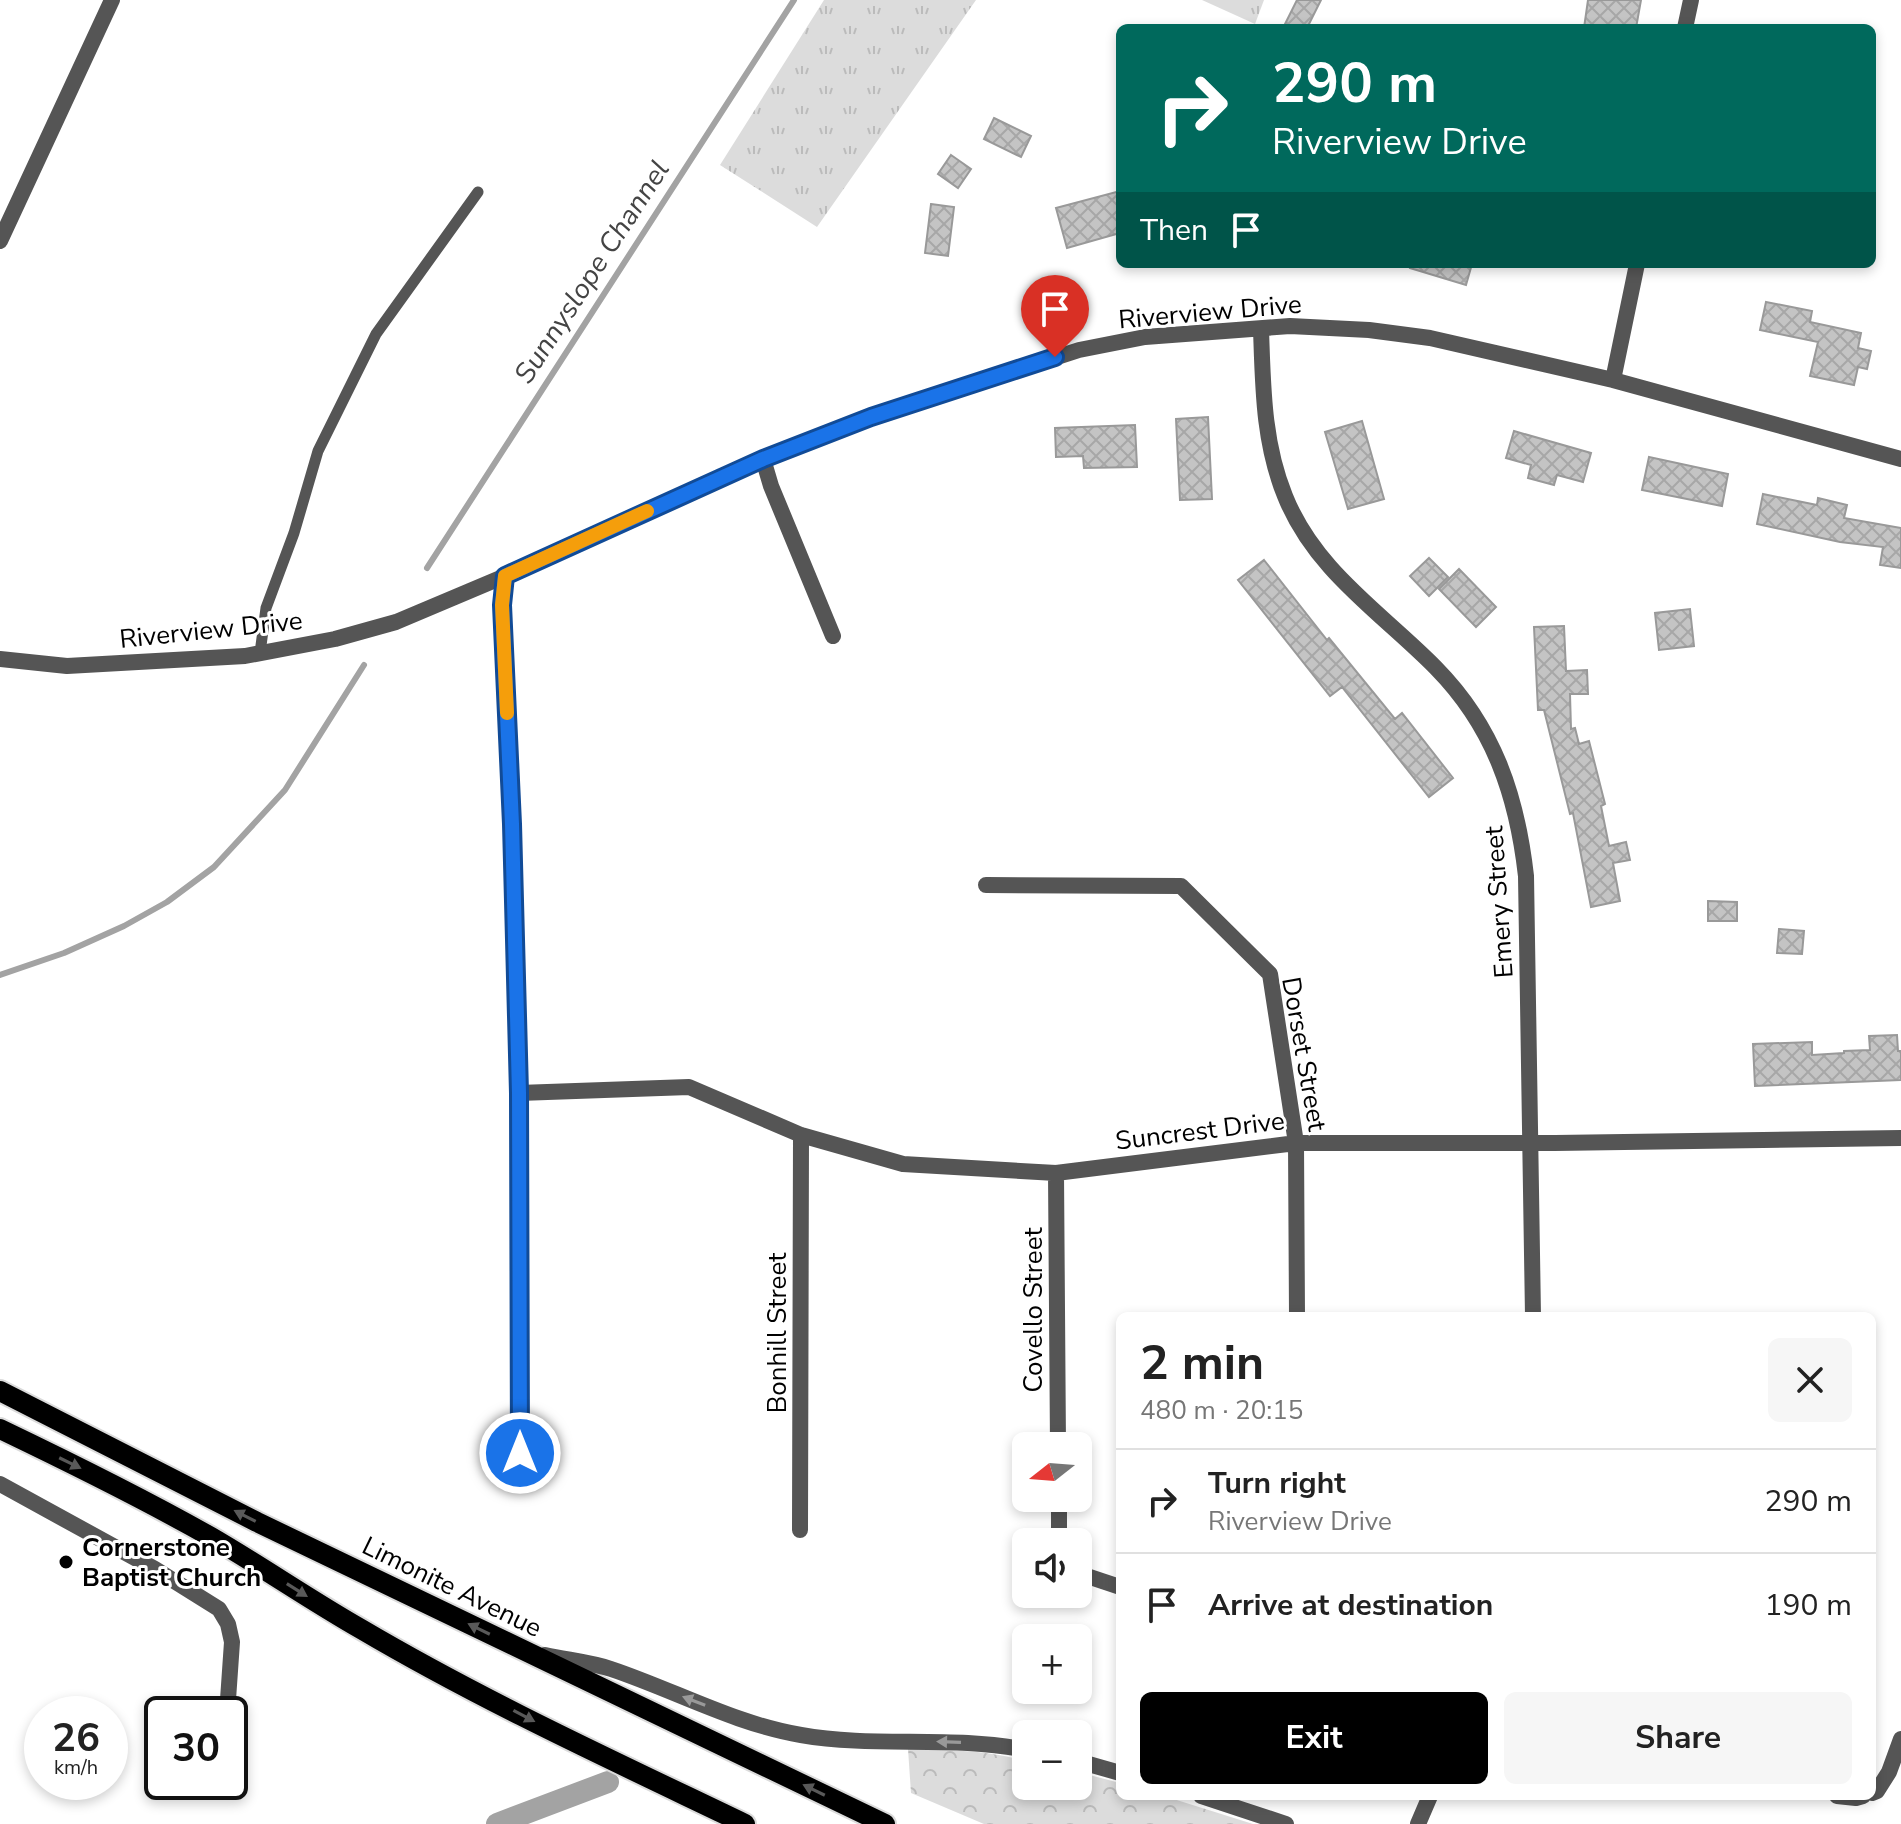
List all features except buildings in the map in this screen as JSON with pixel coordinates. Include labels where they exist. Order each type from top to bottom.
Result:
[{"type":"main road","name":"Limonite Avenue","points":[[0,1391],[257,1522],[885,1824]]},
{"type":"main road","points":[[0,1429],[140,1498],[212,1538],[361,1630],[458,1682],[745,1824]]},
{"type":"street","points":[[0,241],[112,0]]},
{"type":"street","points":[[1686,24],[1691,0]]},
{"type":"street","points":[[1613,380],[1636,268]]},
{"type":"street","name":"Riverview Drive","points":[[0,659],[99,666],[260,653],[335,639],[396,622],[763,459],[871,417],[1079,350],[1145,337],[1290,326],[1369,330],[1430,338],[1613,380],[1901,459]]},
{"type":"street","name":"Emery Street","points":[[1261,329],[1265,419],[1272,458],[1285,498],[1302,530],[1350,591],[1437,669],[1465,702],[1495,752],[1511,791],[1521,833],[1526,876],[1533,1312]]},
{"type":"street","points":[[763,459],[771,486],[833,636]]},
{"type":"street","points":[[505,576],[502,605],[519,1093],[520,1453]]},
{"type":"street","name":"Dorset Street","points":[[986,885],[1181,886],[1270,974],[1296,1143],[1297,1312]]},
{"type":"street","name":"Suncrest Drive","points":[[519,1093],[689,1087],[801,1135],[903,1164],[1056,1173],[1296,1143],[1901,1138]]},
{"type":"street","name":"Bonhill Street","points":[[800,1530],[801,1135]]},
{"type":"street","name":"Covello Street","points":[[1056,1173],[1058,1432]]},
{"type":"street","points":[[0,1484],[155,1569],[219,1609],[228,1624],[232,1642],[228,1696]]},
{"type":"street","points":[[1092,1578],[1116,1586]]},
{"type":"street","points":[[528,1652],[609,1668],[743,1720],[800,1735],[850,1740],[957,1742],[1012,1748]]},
{"type":"street","points":[[1876,1787],[1889,1772],[1901,1739]]},
{"type":"street","points":[[1092,1765],[1116,1772]]},
{"type":"street","points":[[1213,1800],[1286,1824]]},
{"type":"street","points":[[1418,1824],[1428,1800]]},
{"type":"lane","points":[[260,653],[266,608],[294,533],[318,451],[376,334],[478,192]]},
{"type":"green space","points":[[824,0],[976,0],[817,227],[720,165]]},
{"type":"green space","points":[[1202,0],[1264,0],[1255,24]]},
{"type":"green space","points":[[908,1749],[968,1751],[1012,1757],[1012,1800],[1092,1800],[1092,1776],[1116,1782],[1116,1800],[1177,1800],[1253,1824],[984,1824],[911,1793]]},
{"type":"waterway","name":"Sunnyslope Channel","points":[[427,568],[794,0]]},
{"type":"waterway","name":"Sunnyslope Channel","points":[[0,975],[64,953],[124,926],[167,902],[214,867],[285,790],[364,665]]},
{"type":"waterway","points":[[497,1824],[608,1782]]},
{"type":"slow traffic","points":[[507,713],[502,605],[505,576],[647,511]]},
{"type":"place","name":"Cornerstone Baptist Church","points":[[66,1562]]},
{"type":"route","points":[[520,1453],[519,1093],[502,605],[505,576],[763,459],[871,417],[1055,357]]}]
